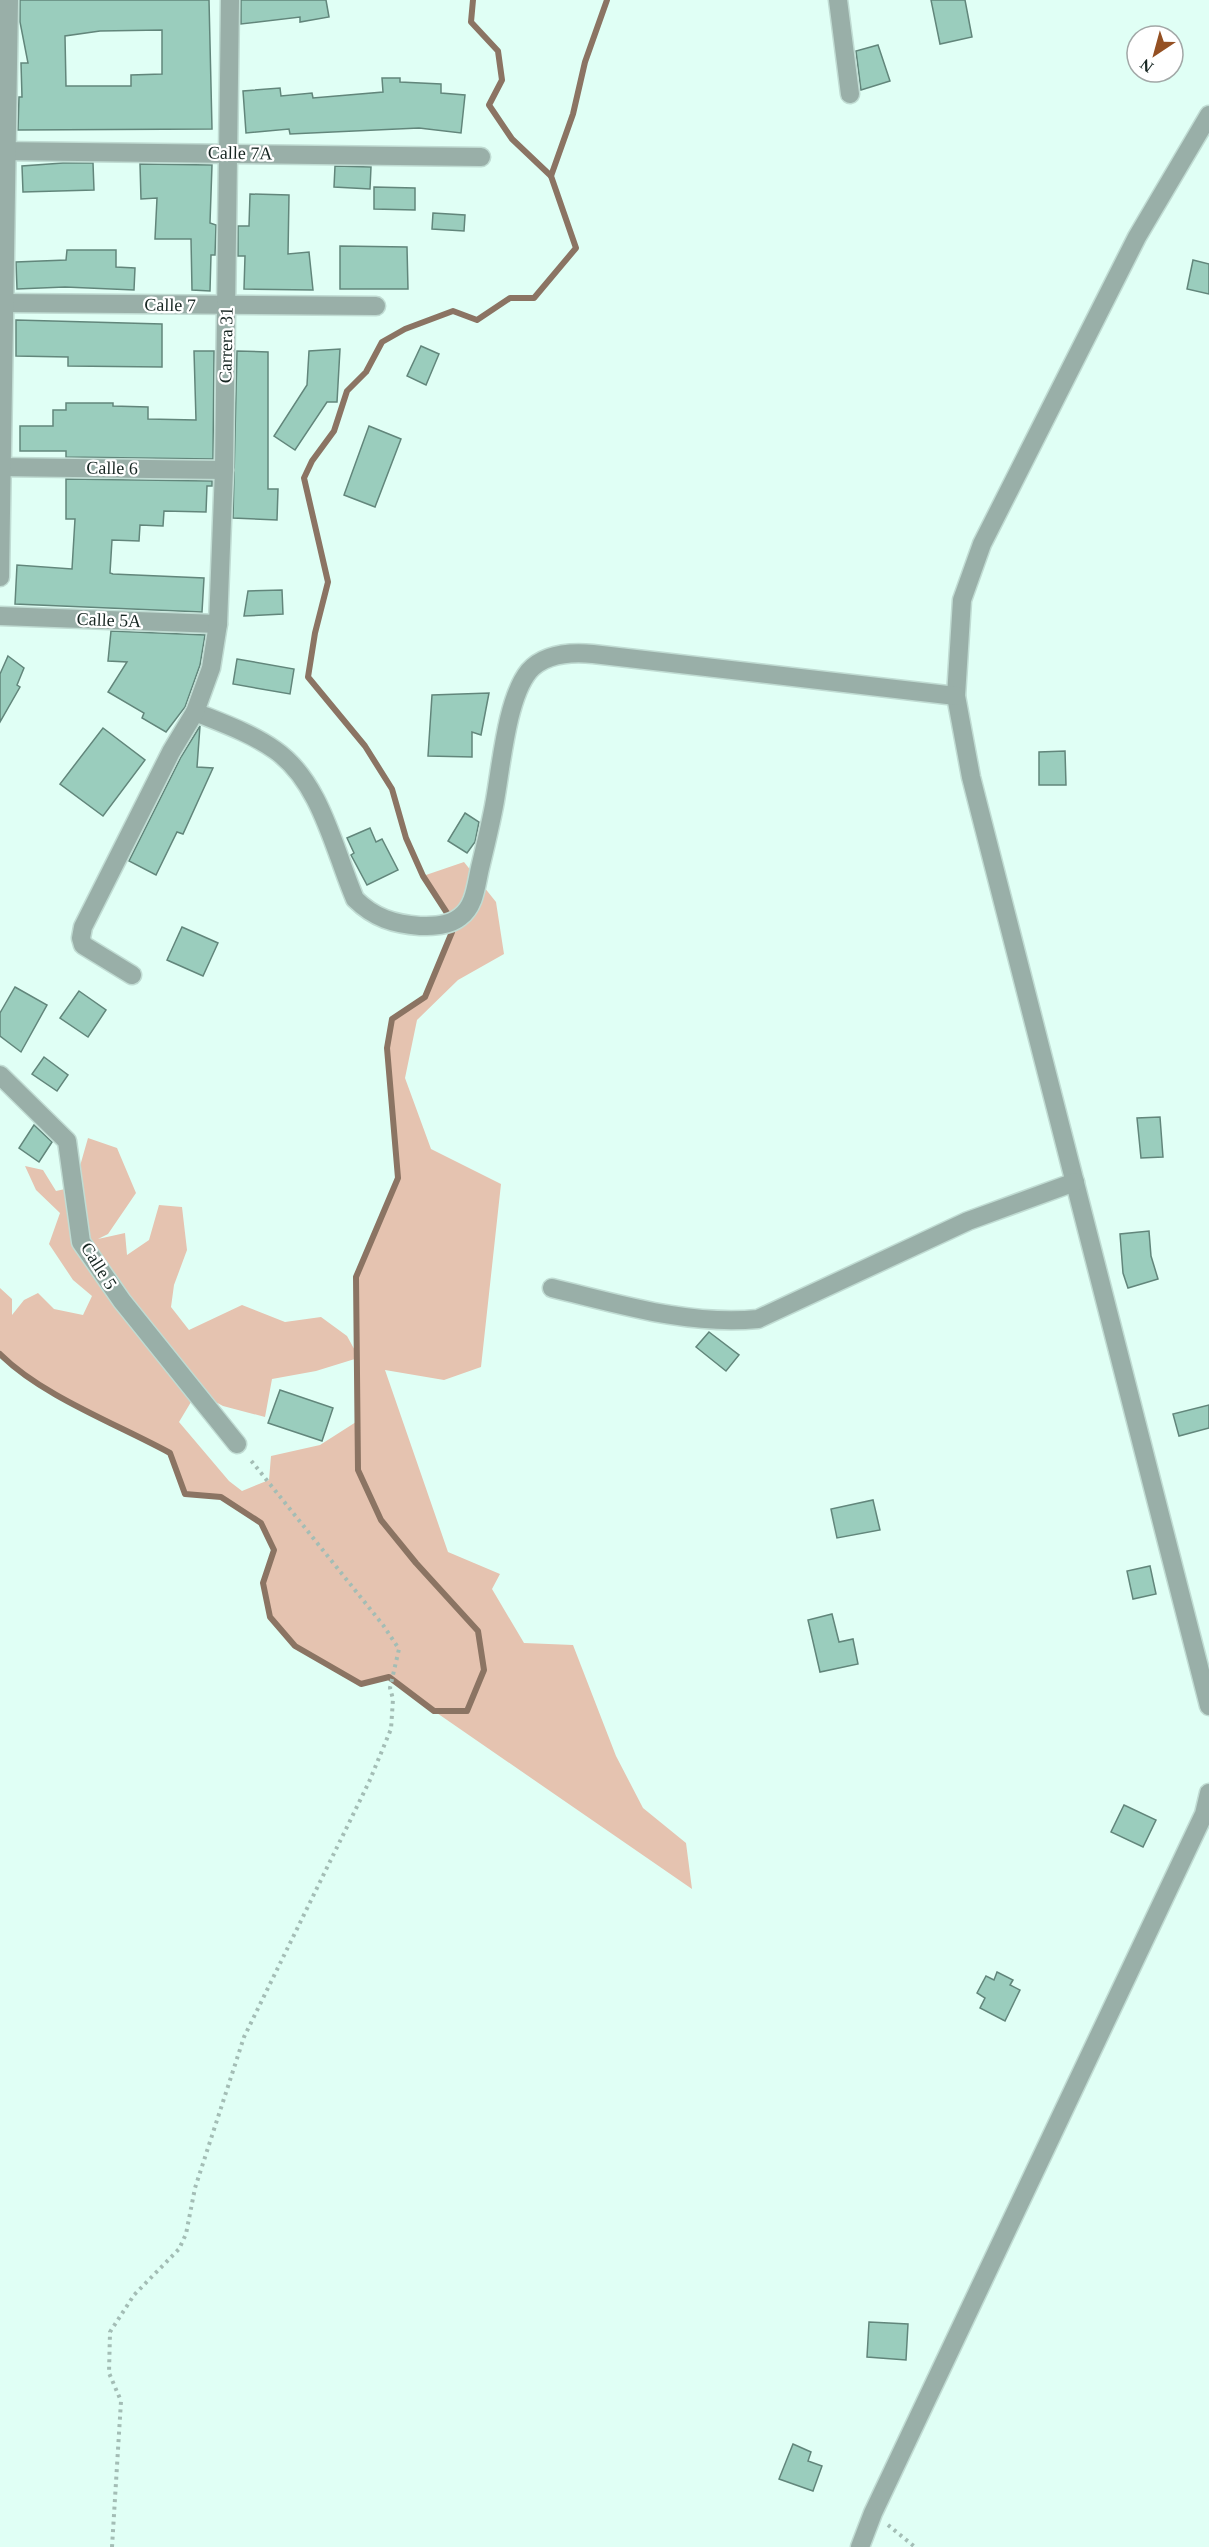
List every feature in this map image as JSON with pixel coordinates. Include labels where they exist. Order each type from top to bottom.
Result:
[{"type":"street","points":[[0,577],[3,151],[9,0]]},
{"type":"street","name":"Carrera 31","points":[[132,975],[83,945],[81,938],[83,927],[171,752],[195,712],[205,689],[218,624],[224,470],[226,152],[230,0]]},
{"type":"street","points":[[838,0],[850,94]]},
{"type":"street","points":[[1209,116],[1137,237],[982,544],[962,600],[956,696],[970,777],[1209,1706]]},
{"type":"street","name":"Calle 7A","points":[[3,151],[481,157]]},
{"type":"street","name":"Calle 7","points":[[2,303],[376,306]]},
{"type":"street","name":"Calle 6","points":[[1,467],[224,470]]},
{"type":"street","name":"Calle 5A","points":[[0,616],[218,624]]},
{"type":"street","points":[[195,712],[242,732],[275,750],[306,782],[355,899],[367,910],[395,923],[424,926],[445,924],[459,918],[472,901],[494,807],[508,724],[522,682],[531,669],[540,662],[572,652],[956,696]]},
{"type":"street","name":"Calle 5","points":[[0,1076],[67,1141],[81,1242],[122,1301],[237,1443]]},
{"type":"street","points":[[552,1288],[648,1312],[736,1321],[758,1319],[968,1221],[1075,1182]]},
{"type":"street","points":[[860,2547],[873,2513],[1186,1853],[1204,1814],[1209,1793]]},
{"type":"path","points":[[112,2547],[121,2401],[109,2373],[110,2332],[134,2295],[179,2249],[186,2234],[195,2188],[244,2037],[369,1782],[391,1729],[393,1699],[390,1688],[399,1648],[383,1624],[237,1443]]},
{"type":"path","points":[[873,2513],[915,2547]]},
{"type":"shaded area","points":[[464,862],[496,902],[504,954],[458,980],[417,1020],[405,1078],[431,1149],[501,1184],[481,1367],[444,1380],[385,1370],[448,1552],[500,1574],[492,1589],[524,1643],[573,1645],[616,1756],[643,1808],[686,1843],[692,1889],[389,1678],[361,1684],[295,1646],[270,1617],[263,1583],[274,1550],[261,1523],[221,1497],[185,1494],[170,1453],[58,1396],[17,1369],[0,1354],[0,1288],[12,1299],[12,1315],[24,1300],[38,1293],[54,1309],[83,1315],[92,1296],[73,1280],[49,1244],[60,1213],[36,1190],[25,1166],[43,1170],[56,1191],[74,1187],[88,1138],[117,1148],[136,1193],[108,1234],[98,1239],[125,1233],[127,1255],[149,1240],[159,1205],[182,1207],[187,1250],[174,1285],[171,1307],[189,1330],[242,1305],[285,1322],[321,1317],[347,1336],[358,1356],[356,1277],[398,1178],[387,1048],[392,1019],[425,997],[452,932],[447,913],[423,876]],"holes":[[[358,1358],[356,1422],[320,1445],[271,1456],[269,1480],[242,1491],[229,1481],[179,1422],[197,1392],[223,1406],[265,1417],[272,1379],[316,1371]]]},
{"type":"building","points":[[20,0],[209,0],[212,129],[18,130],[19,97],[22,97],[21,63],[28,63],[20,22]],"holes":[[[162,30],[162,74],[131,75],[131,86],[66,86],[65,36],[100,31]]]},
{"type":"building","points":[[241,0],[326,0],[329,17],[300,22],[300,17],[241,24]]},
{"type":"building","points":[[931,0],[965,0],[972,37],[940,44]]},
{"type":"building","points":[[878,45],[890,81],[861,90],[856,51]]},
{"type":"building","points":[[382,78],[400,78],[400,82],[441,84],[441,93],[465,95],[461,133],[419,128],[290,134],[289,129],[246,133],[243,91],[280,88],[281,96],[312,93],[313,98],[383,92]]},
{"type":"building","points":[[93,163],[94,190],[23,192],[22,166]]},
{"type":"building","points":[[140,164],[212,165],[210,223],[216,225],[215,255],[211,255],[210,291],[192,290],[191,239],[155,239],[157,198],[141,199]]},
{"type":"building","points":[[335,166],[371,167],[370,189],[334,187]]},
{"type":"building","points":[[374,187],[415,188],[415,210],[374,209]]},
{"type":"building","points":[[250,194],[289,195],[288,254],[309,252],[313,290],[244,289],[245,256],[238,256],[238,226],[249,226]]},
{"type":"building","points":[[433,213],[465,215],[464,231],[432,229]]},
{"type":"building","points":[[340,246],[407,247],[408,289],[340,289]]},
{"type":"building","points":[[67,250],[116,250],[116,267],[135,268],[134,290],[65,287],[17,289],[16,262],[66,260]]},
{"type":"building","points":[[1193,260],[1209,264],[1209,294],[1187,289]]},
{"type":"building","points":[[16,320],[162,324],[162,367],[68,366],[68,357],[16,356]]},
{"type":"building","points":[[421,346],[439,354],[426,385],[407,376]]},
{"type":"building","points":[[340,349],[337,402],[327,402],[295,450],[274,436],[307,385],[309,351]]},
{"type":"building","points":[[194,351],[214,351],[213,459],[66,457],[66,451],[20,451],[20,426],[53,426],[53,410],[66,410],[66,403],[113,403],[113,406],[148,407],[148,419],[196,420]]},
{"type":"building","points":[[237,351],[268,352],[268,489],[278,489],[277,520],[233,518]]},
{"type":"building","points":[[369,426],[401,439],[375,507],[344,495]]},
{"type":"building","points":[[66,479],[212,481],[212,486],[207,486],[206,512],[164,511],[163,526],[140,525],[139,541],[112,540],[110,573],[204,578],[202,612],[15,604],[17,565],[72,569],[75,519],[66,519]]},
{"type":"building","points":[[282,590],[283,614],[244,616],[248,591]]},
{"type":"building","points":[[111,631],[205,635],[200,665],[185,707],[166,732],[142,718],[144,713],[108,692],[127,662],[108,661]]},
{"type":"building","points":[[8,656],[24,668],[17,685],[20,687],[0,722],[0,674]]},
{"type":"building","points":[[237,659],[294,669],[290,694],[233,684]]},
{"type":"building","points":[[489,693],[481,735],[472,732],[472,757],[428,756],[432,695]]},
{"type":"building","points":[[200,726],[197,767],[213,768],[183,834],[177,832],[156,875],[129,861],[181,757]]},
{"type":"building","points":[[103,728],[145,760],[103,816],[60,784]]},
{"type":"building","points":[[1065,751],[1066,785],[1039,785],[1039,752]]},
{"type":"building","points":[[465,813],[479,822],[475,842],[467,853],[448,841]]},
{"type":"building","points":[[370,828],[376,842],[382,839],[398,870],[367,885],[351,855],[354,853],[347,838]]},
{"type":"building","points":[[182,927],[218,943],[203,976],[167,960]]},
{"type":"building","points":[[15,987],[47,1005],[21,1052],[0,1036],[0,1013]]},
{"type":"building","points":[[79,991],[106,1010],[88,1037],[60,1018]]},
{"type":"building","points":[[44,1057],[68,1075],[57,1091],[32,1074]]},
{"type":"building","points":[[1160,1117],[1163,1157],[1141,1158],[1137,1118]]},
{"type":"building","points":[[34,1125],[52,1142],[39,1162],[19,1148]]},
{"type":"building","points":[[1149,1231],[1151,1256],[1158,1279],[1128,1288],[1123,1273],[1120,1234]]},
{"type":"building","points":[[709,1332],[739,1355],[726,1371],[696,1347]]},
{"type":"building","points":[[280,1390],[333,1408],[322,1441],[268,1423]]},
{"type":"building","points":[[1209,1405],[1209,1428],[1179,1436],[1173,1414]]},
{"type":"building","points":[[873,1500],[880,1530],[837,1538],[831,1509]]},
{"type":"building","points":[[1150,1566],[1156,1594],[1133,1599],[1127,1571]]},
{"type":"building","points":[[832,1614],[839,1642],[853,1639],[858,1664],[820,1672],[808,1620]]},
{"type":"building","points":[[1124,1805],[1156,1820],[1143,1847],[1111,1832]]},
{"type":"building","points":[[997,1972],[1013,1980],[1010,1985],[1020,1990],[1005,2021],[980,2008],[985,1998],[977,1993],[986,1976],[994,1980]]},
{"type":"building","points":[[869,2322],[908,2324],[906,2360],[867,2357]]},
{"type":"building","points":[[793,2444],[811,2452],[808,2461],[822,2466],[813,2491],[779,2479]]},
{"type":"waterway","points":[[473,0],[471,22],[498,51],[502,80],[489,105],[512,139],[551,176]]},
{"type":"waterway","points":[[447,913],[423,876],[406,838],[392,789],[365,746],[308,677],[315,633],[328,582],[304,478],[312,461],[334,431],[347,391],[366,372],[382,342],[405,329],[453,311],[477,320],[510,298],[534,298],[576,248],[551,176],[573,114],[585,62],[607,0]]},
{"type":"waterway","points":[[0,1354],[17,1369],[58,1396],[170,1453],[185,1494],[221,1497],[261,1523],[274,1550],[263,1583],[270,1617],[295,1646],[361,1684],[389,1677],[434,1711],[467,1711],[484,1670],[478,1631],[416,1563],[381,1520],[358,1470],[356,1277],[398,1178],[387,1048],[392,1019],[425,997],[452,932]]}]
